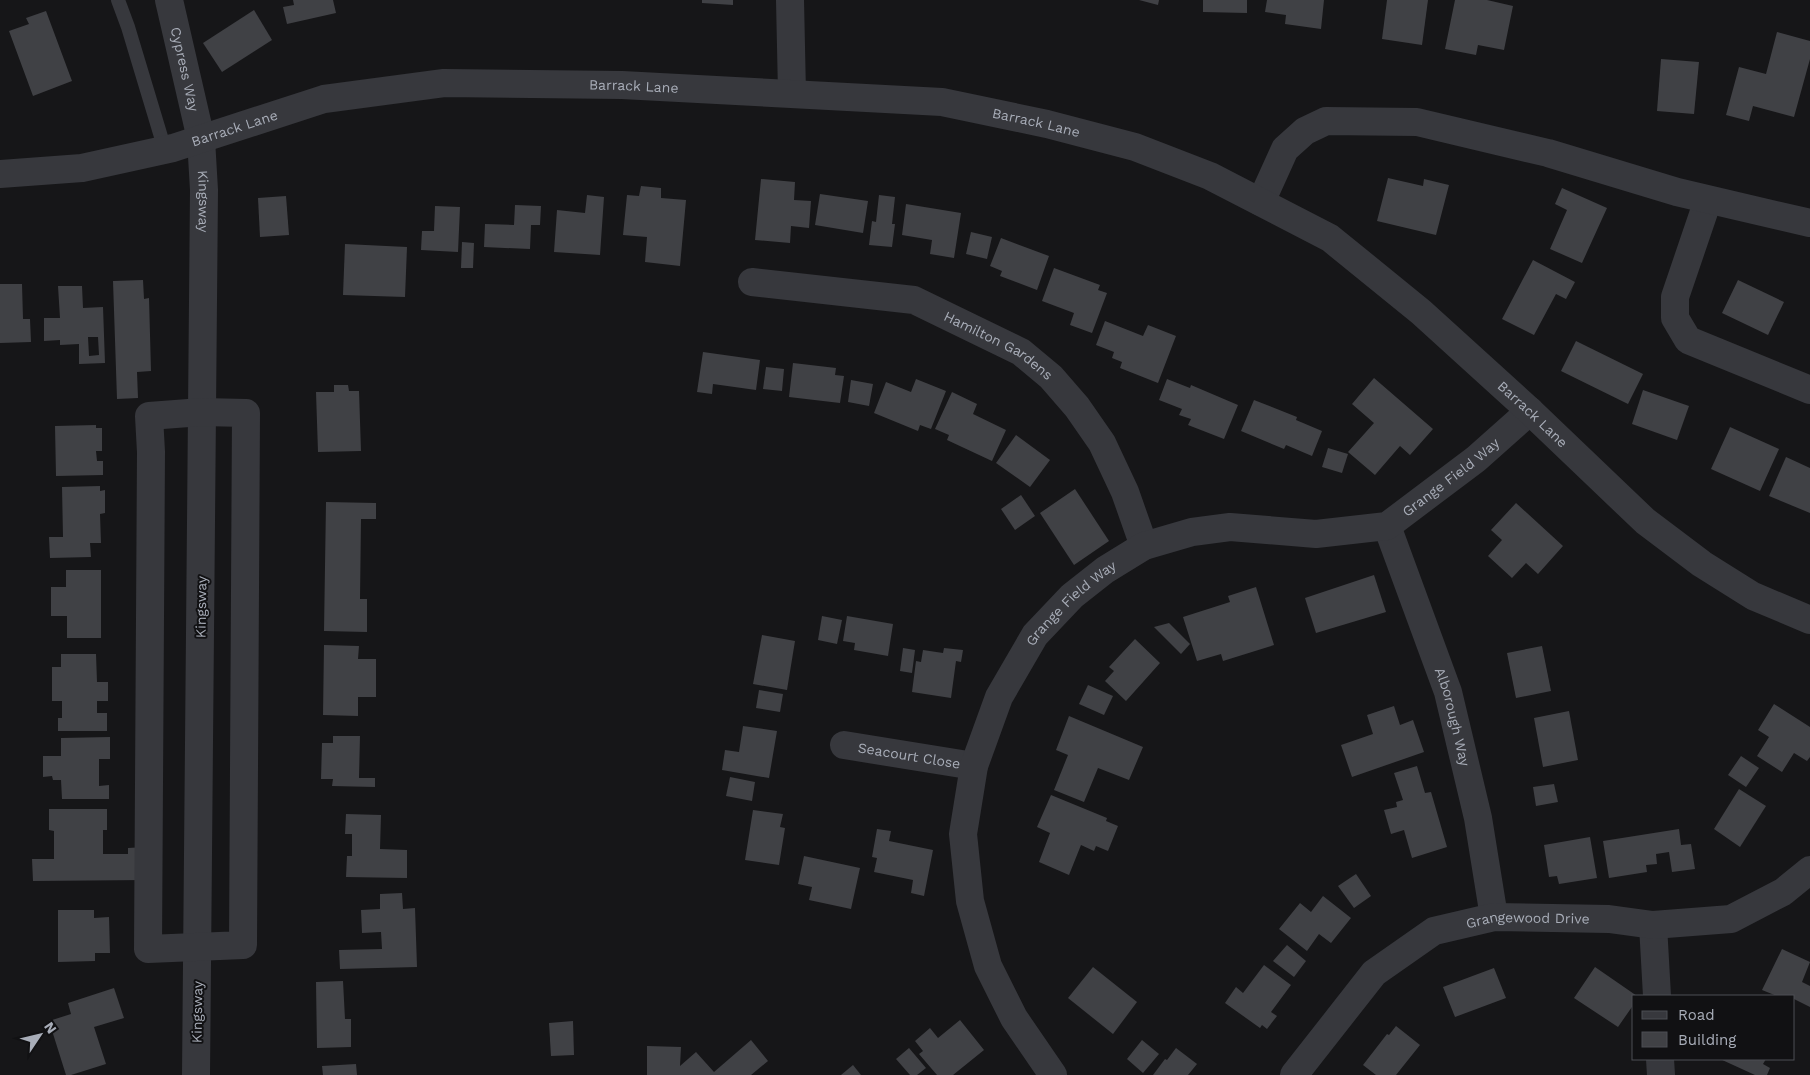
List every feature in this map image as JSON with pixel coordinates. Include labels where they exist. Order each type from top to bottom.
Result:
[{"type":"street","name":"Cypress Way","points":[[170,0],[201,138]]},
{"type":"street","points":[[790,0],[792,93]]},
{"type":"street","name":"Barrack Lane","points":[[0,174],[82,168],[166,150],[324,99],[444,83],[622,86],[942,102],[1047,124],[1135,147],[1210,176],[1330,238],[1421,312],[1530,411],[1645,521],[1702,564],[1754,596],[1810,620]]},
{"type":"street","points":[[1261,202],[1285,149],[1305,131],[1326,121],[1417,122],[1548,153],[1708,200],[1810,223]]},
{"type":"street","name":"Kingsway","points":[[196,1075],[204,190],[201,138]]},
{"type":"street","points":[[1708,200],[1675,297],[1675,318],[1688,340],[1810,390]]},
{"type":"street","name":"Hamilton Gardens","points":[[752,282],[914,300],[1021,352],[1051,377],[1078,407],[1102,443],[1125,492],[1144,546]]},
{"type":"street","name":"Grange Field Way","points":[[1045,1073],[1014,1018],[988,966],[970,901],[964,834],[974,766],[999,697],[1035,635],[1072,596],[1105,570],[1144,546],[1192,532],[1230,527],[1316,534],[1386,526],[1476,459],[1530,411]]},
{"type":"street","points":[[202,412],[246,413],[243,945],[148,949],[151,462],[149,416],[202,412]]},
{"type":"street","name":"Alborough Way","points":[[1386,526],[1448,692],[1478,818],[1494,917]]},
{"type":"street","name":"Seacourt Close","points":[[844,745],[974,766]]},
{"type":"street","name":"Grangewood Drive","points":[[1294,1075],[1374,973],[1434,931],[1494,917],[1609,919],[1654,925],[1731,919],[1783,892],[1810,870]]},
{"type":"street","points":[[1654,925],[1657,995]]},
{"type":"street","points":[[1660,1060],[1660,1075]]},
{"type":"lane","points":[[118,0],[166,150]]},
{"type":"building","points":[[293,0],[333,0],[336,13],[287,24],[283,7],[294,5]]},
{"type":"building","points":[[702,0],[733,0],[733,5],[702,3]]},
{"type":"building","points":[[1139,0],[1159,0],[1158,5]]},
{"type":"building","points":[[1203,0],[1247,0],[1247,13],[1203,12]]},
{"type":"building","points":[[1267,0],[1324,0],[1321,29],[1285,24],[1286,15],[1265,12]]},
{"type":"building","points":[[1387,0],[1428,0],[1422,45],[1382,39]]},
{"type":"building","points":[[1455,0],[1487,0],[1513,6],[1504,50],[1478,45],[1476,55],[1445,49]]},
{"type":"building","points":[[254,10],[272,40],[222,72],[203,43]]},
{"type":"building","points":[[46,11],[72,81],[33,96],[9,31],[29,24],[26,18]]},
{"type":"building","points":[[1777,32],[1810,41],[1810,59],[1794,117],[1753,106],[1749,121],[1726,115],[1739,67],[1766,74]]},
{"type":"building","points":[[1661,59],[1699,62],[1694,114],[1657,111]]},
{"type":"building","points":[[1388,178],[1423,186],[1424,179],[1449,185],[1436,235],[1377,221]]},
{"type":"building","points":[[761,179],[795,182],[794,200],[811,201],[809,228],[791,226],[790,243],[755,240]]},
{"type":"building","points":[[641,186],[661,188],[661,198],[686,200],[680,266],[645,262],[647,237],[623,235],[627,195],[639,196]]},
{"type":"building","points":[[1562,188],[1607,208],[1582,263],[1550,249],[1567,210],[1555,204]]},
{"type":"building","points":[[820,194],[868,201],[863,233],[815,225]]},
{"type":"building","points":[[587,195],[604,197],[600,255],[554,252],[557,210],[585,213]]},
{"type":"building","points":[[879,195],[895,197],[892,224],[895,224],[892,247],[869,245],[872,221],[876,222]]},
{"type":"building","points":[[286,196],[289,235],[260,237],[258,198]]},
{"type":"building","points":[[906,204],[961,213],[954,258],[930,254],[932,240],[902,235]]},
{"type":"building","points":[[515,205],[541,206],[540,225],[531,225],[530,249],[484,247],[485,224],[514,225]]},
{"type":"building","points":[[435,206],[460,207],[458,252],[421,250],[422,231],[434,231]]},
{"type":"building","points":[[971,232],[992,237],[987,259],[966,254]]},
{"type":"building","points":[[1001,238],[1049,256],[1037,290],[1000,276],[1002,271],[990,266]]},
{"type":"building","points":[[462,242],[474,243],[473,268],[461,268]]},
{"type":"building","points":[[345,244],[407,247],[405,297],[343,295]]},
{"type":"building","points":[[1533,260],[1575,282],[1566,299],[1556,294],[1534,335],[1502,319]]},
{"type":"building","points":[[1054,268],[1100,285],[1098,290],[1107,293],[1092,333],[1070,325],[1074,313],[1042,301]]},
{"type":"building","points":[[143,280],[144,299],[149,298],[151,371],[137,372],[138,398],[117,399],[113,281]]},
{"type":"building","points":[[1738,280],[1784,302],[1768,335],[1722,313]]},
{"type":"building","points":[[0,284],[22,284],[23,319],[30,319],[31,342],[0,343]]},
{"type":"building","points":[[58,286],[82,286],[83,308],[103,307],[105,363],[79,364],[79,344],[60,345],[60,340],[44,341],[44,318],[60,318]],"holes":[[[88,337],[98,337],[99,355],[89,356]]]},
{"type":"building","points":[[1105,321],[1143,336],[1148,325],[1176,336],[1158,383],[1120,368],[1122,362],[1112,358],[1114,352],[1096,345]]},
{"type":"building","points":[[1576,341],[1643,374],[1628,404],[1561,371]]},
{"type":"building","points":[[703,352],[760,360],[756,390],[713,384],[712,394],[697,392]]},
{"type":"building","points":[[793,363],[836,368],[835,375],[844,376],[840,403],[789,397]]},
{"type":"building","points":[[766,367],[784,369],[782,391],[763,389]]},
{"type":"building","points":[[1374,378],[1433,429],[1410,455],[1400,446],[1375,475],[1348,452],[1374,423],[1352,404]]},
{"type":"building","points":[[916,379],[946,391],[931,429],[920,425],[918,431],[874,413],[886,382],[911,392]]},
{"type":"building","points":[[1167,379],[1190,388],[1191,385],[1238,405],[1224,439],[1188,425],[1191,419],[1179,415],[1182,409],[1159,400]]},
{"type":"building","points":[[851,380],[873,384],[869,406],[848,402]]},
{"type":"building","points":[[334,385],[348,385],[349,391],[359,391],[361,451],[318,452],[316,392],[334,392]]},
{"type":"building","points":[[1643,390],[1689,406],[1677,440],[1632,424]]},
{"type":"building","points":[[952,392],[977,404],[973,414],[1006,430],[992,461],[947,440],[949,435],[935,429]]},
{"type":"building","points":[[1254,400],[1297,417],[1296,420],[1322,431],[1312,456],[1286,445],[1284,449],[1241,431]]},
{"type":"building","points":[[96,425],[96,428],[102,428],[102,451],[96,451],[97,461],[103,461],[103,475],[56,476],[55,426]]},
{"type":"building","points":[[1730,427],[1779,449],[1760,491],[1711,469]]},
{"type":"building","points":[[1016,435],[1050,460],[1030,487],[996,463]]},
{"type":"building","points":[[1328,448],[1348,454],[1342,473],[1322,467]]},
{"type":"building","points":[[1786,457],[1810,468],[1810,513],[1769,496]]},
{"type":"building","points":[[100,486],[100,491],[105,490],[105,513],[100,514],[101,543],[90,543],[91,557],[50,558],[49,537],[63,537],[62,487]]},
{"type":"building","points":[[1075,489],[1109,541],[1074,565],[1040,513]]},
{"type":"building","points":[[1021,495],[1035,516],[1015,530],[1001,509]]},
{"type":"building","points":[[326,502],[376,503],[376,519],[361,519],[360,599],[367,599],[367,632],[324,631]]},
{"type":"building","points":[[1516,503],[1563,546],[1538,574],[1526,563],[1512,578],[1488,556],[1502,540],[1491,530]]},
{"type":"building","points":[[66,570],[101,570],[101,638],[67,638],[67,616],[51,616],[51,587],[66,587]]},
{"type":"building","points":[[1374,575],[1386,612],[1316,633],[1305,598]]},
{"type":"building","points":[[1256,587],[1274,645],[1223,661],[1221,654],[1197,661],[1183,617],[1230,602],[1228,596]]},
{"type":"building","points":[[822,616],[842,620],[837,644],[818,640]]},
{"type":"building","points":[[847,616],[893,624],[888,656],[854,650],[855,643],[843,641]]},
{"type":"building","points":[[1169,623],[1190,644],[1181,654],[1154,627]]},
{"type":"building","points":[[762,635],[795,641],[787,690],[753,684]]},
{"type":"building","points":[[1135,639],[1160,663],[1126,701],[1105,681],[1114,671],[1109,667]]},
{"type":"building","points":[[324,645],[359,646],[358,659],[376,659],[376,697],[358,697],[358,716],[323,715]]},
{"type":"building","points":[[1542,646],[1551,691],[1516,698],[1507,653]]},
{"type":"building","points":[[903,648],[915,650],[912,673],[900,671]]},
{"type":"building","points":[[944,648],[963,650],[961,662],[956,661],[951,698],[912,692],[916,661],[921,662],[923,650],[943,653]]},
{"type":"building","points":[[61,654],[96,654],[97,682],[108,682],[108,701],[97,701],[97,713],[107,713],[107,731],[58,731],[58,718],[62,718],[62,701],[52,701],[52,667],[61,667]]},
{"type":"building","points":[[1088,685],[1113,696],[1104,715],[1079,704]]},
{"type":"building","points":[[759,690],[783,694],[780,712],[756,708]]},
{"type":"building","points":[[1774,704],[1810,727],[1810,757],[1807,761],[1794,753],[1782,772],[1757,756],[1769,737],[1758,730]]},
{"type":"building","points":[[1394,706],[1400,725],[1413,720],[1424,752],[1352,777],[1341,745],[1373,734],[1367,715]]},
{"type":"building","points":[[1569,711],[1578,760],[1543,767],[1534,718]]},
{"type":"building","points":[[1069,716],[1143,747],[1129,780],[1098,768],[1084,802],[1054,790],[1068,755],[1056,750]]},
{"type":"building","points":[[743,726],[777,731],[769,778],[722,770],[725,750],[739,752]]},
{"type":"building","points":[[333,736],[360,736],[359,778],[375,778],[375,787],[332,786],[333,779],[321,779],[322,743],[333,743]]},
{"type":"building","points":[[110,737],[110,759],[99,759],[99,786],[109,785],[109,799],[62,799],[61,780],[53,780],[52,776],[43,777],[43,756],[61,756],[61,738]]},
{"type":"building","points":[[1741,756],[1759,768],[1746,787],[1728,775]]},
{"type":"building","points":[[1417,766],[1425,793],[1431,792],[1447,847],[1412,858],[1404,830],[1391,834],[1384,810],[1397,807],[1396,802],[1403,800],[1394,773]]},
{"type":"building","points":[[730,777],[755,782],[752,801],[726,796]]},
{"type":"building","points":[[1554,784],[1558,802],[1536,806],[1533,787]]},
{"type":"building","points":[[1739,789],[1766,806],[1740,847],[1714,829]]},
{"type":"building","points":[[1051,795],[1107,818],[1106,821],[1118,826],[1108,851],[1096,846],[1094,851],[1081,845],[1069,875],[1039,862],[1050,833],[1037,827]]},
{"type":"building","points":[[49,809],[107,809],[107,830],[103,830],[103,854],[128,854],[128,848],[145,847],[146,880],[33,881],[32,859],[54,859],[54,831],[49,830]]},
{"type":"building","points":[[753,810],[783,814],[780,827],[785,828],[779,865],[745,860]]},
{"type":"building","points":[[346,814],[381,815],[380,849],[407,850],[407,878],[346,877],[347,856],[352,856],[352,834],[345,834]]},
{"type":"building","points":[[877,829],[891,831],[889,841],[933,850],[924,896],[911,893],[913,880],[874,872],[877,858],[872,857]]},
{"type":"building","points":[[1679,829],[1681,845],[1691,844],[1695,869],[1672,872],[1669,852],[1656,854],[1657,864],[1646,865],[1647,872],[1609,878],[1603,841]]},
{"type":"building","points":[[1590,837],[1597,878],[1559,884],[1557,876],[1549,877],[1544,845]]},
{"type":"building","points":[[804,856],[860,868],[851,909],[809,900],[812,887],[798,884]]},
{"type":"building","points":[[1356,874],[1371,896],[1354,908],[1338,886]]},
{"type":"building","points":[[402,893],[403,909],[415,908],[417,967],[340,969],[339,950],[382,949],[381,932],[362,933],[361,910],[380,909],[380,894]]},
{"type":"building","points":[[1323,896],[1351,918],[1331,943],[1319,934],[1307,951],[1279,929],[1300,903],[1311,912]]},
{"type":"building","points":[[58,910],[94,910],[94,918],[109,917],[110,953],[95,953],[95,961],[58,962]]},
{"type":"building","points":[[1287,945],[1306,961],[1294,977],[1273,961]]},
{"type":"building","points":[[1782,949],[1810,962],[1802,982],[1810,986],[1810,1007],[1795,1000],[1795,995],[1774,995],[1762,990]]},
{"type":"building","points":[[1264,965],[1291,985],[1271,1012],[1277,1016],[1267,1029],[1262,1025],[1260,1028],[1225,1003],[1236,987],[1243,993]]},
{"type":"building","points":[[1093,967],[1137,1002],[1113,1034],[1068,998]]},
{"type":"building","points":[[1595,967],[1636,995],[1632,995],[1632,1007],[1618,1027],[1574,998]]},
{"type":"building","points":[[1494,968],[1506,998],[1455,1017],[1443,987]]},
{"type":"building","points":[[343,981],[345,1019],[351,1019],[351,1047],[317,1048],[316,982]]},
{"type":"building","points":[[114,988],[124,1018],[94,1027],[106,1064],[66,1075],[49,1021],[71,1014],[68,1003]]},
{"type":"building","points":[[960,1020],[984,1050],[953,1075],[937,1075],[919,1054],[923,1051],[915,1041],[930,1028],[938,1038]]},
{"type":"building","points":[[573,1021],[574,1055],[551,1056],[549,1023]]},
{"type":"building","points":[[1396,1026],[1420,1045],[1396,1075],[1376,1075],[1363,1065],[1387,1034],[1389,1035]]},
{"type":"building","points":[[751,1040],[768,1061],[751,1075],[647,1075],[647,1046],[681,1047],[680,1066],[696,1052],[714,1072]]},
{"type":"building","points":[[1142,1040],[1159,1054],[1143,1073],[1127,1059]]},
{"type":"building","points":[[909,1048],[926,1068],[917,1075],[910,1075],[896,1059]]},
{"type":"building","points":[[1176,1048],[1197,1064],[1188,1075],[1153,1075],[1165,1059],[1167,1060]]},
{"type":"building","points":[[1722,1060],[1765,1060],[1763,1064],[1770,1068],[1767,1075],[1755,1075]]},
{"type":"building","points":[[356,1064],[357,1075],[323,1075],[322,1066]]},
{"type":"building","points":[[853,1065],[861,1075],[841,1075]]}]
